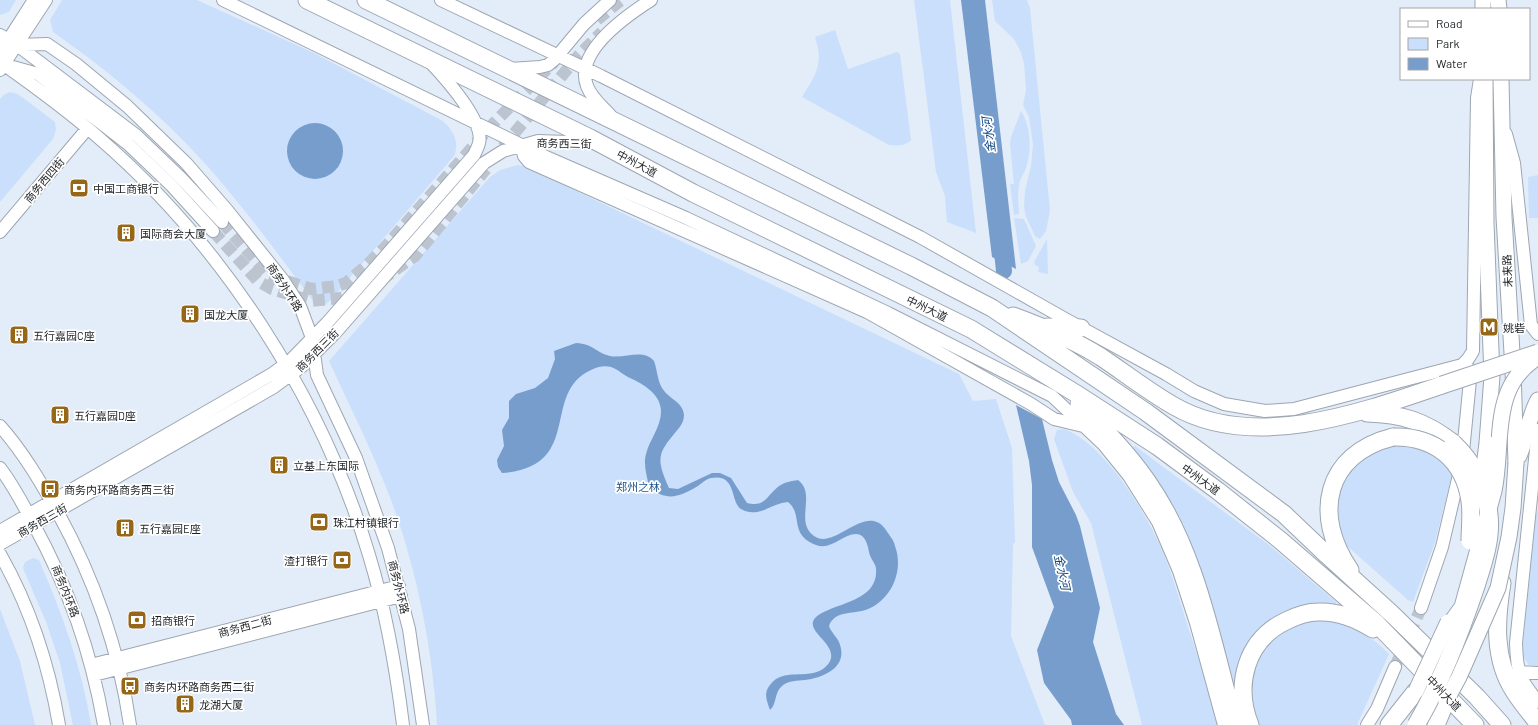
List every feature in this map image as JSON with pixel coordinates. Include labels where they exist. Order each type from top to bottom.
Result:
[{"type":"highway","name":"中州大道","points":[[307,0],[600,144],[693,193],[971,330],[1002,348],[1053,391],[1156,446],[1280,540],[1376,623],[1475,725]]},
{"type":"highway","name":"中州大道","points":[[372,2],[617,124],[911,266],[992,308],[1146,412],[1284,514],[1392,614],[1477,697],[1502,725]]},
{"type":"highway","points":[[992,308],[1043,326],[1099,356],[1175,407],[1194,415],[1243,426],[1275,427],[1304,424],[1344,415],[1380,406],[1538,353]]},
{"type":"highway","points":[[1043,326],[1081,328]]},
{"type":"highway","points":[[1053,391],[1119,445],[1148,482],[1167,514],[1182,542],[1196,584],[1234,725]]},
{"type":"highway","points":[[1344,415],[1368,413],[1415,419],[1434,429],[1453,443],[1471,463],[1487,500],[1490,516],[1488,537],[1482,566],[1462,630],[1445,671],[1416,725]]},
{"type":"highway","points":[[1362,587],[1342,558],[1331,523],[1328,503],[1330,492],[1336,477],[1346,463],[1358,451],[1375,442],[1393,437],[1409,437],[1428,442],[1440,448],[1452,460],[1462,473],[1471,502],[1470,541]]},
{"type":"highway","points":[[1510,537],[1497,614],[1498,644],[1505,675],[1513,690],[1538,723]]},
{"type":"highway","points":[[1250,725],[1243,693],[1249,659],[1257,643],[1268,632],[1283,623],[1301,614],[1319,612],[1340,615],[1361,622],[1395,643]]},
{"type":"highway","points":[[1389,725],[1416,691]]},
{"type":"highway","points":[[1434,725],[1446,701]]},
{"type":"main road","name":"未来路","points":[[1445,630],[1470,541],[1485,467],[1492,376],[1486,223],[1485,80]]},
{"type":"main road","name":"未来路","points":[[1501,80],[1504,217],[1513,370],[1516,463]]},
{"type":"main road","points":[[1398,725],[1445,630],[1462,607],[1494,491],[1497,476],[1500,420],[1507,391],[1519,373],[1538,357]]},
{"type":"main road","points":[[1446,701],[1460,677],[1498,588],[1510,537],[1516,463],[1525,441],[1528,423],[1538,400]]},
{"type":"street","points":[[8,40],[136,136],[181,178],[217,227],[128,144],[91,114],[38,74],[1,62],[8,40],[34,0]]},
{"type":"street","points":[[8,40],[46,0]]},
{"type":"street","points":[[223,0],[522,145],[686,218],[881,310],[996,367],[1053,391],[1084,427],[1104,445],[1129,476],[1150,507],[1167,540],[1196,623],[1224,725]]},
{"type":"street","points":[[441,0],[584,68],[920,237],[1194,391],[1224,404],[1266,411],[1294,409],[1462,365],[1473,351]]},
{"type":"street","points":[[507,70],[540,68],[548,64],[584,24],[610,0]]},
{"type":"street","points":[[617,124],[591,94],[585,81],[584,68],[589,56],[598,44],[617,25],[651,0]]},
{"type":"street","name":"商务外环路","points":[[8,40],[47,44],[127,106],[165,142],[236,219],[283,280],[300,306],[312,338],[317,375],[356,458],[388,548],[400,591],[415,663],[424,725]]},
{"type":"street","name":"商务西三街","points":[[0,544],[31,520],[272,374],[312,338],[474,155],[480,143],[479,134],[474,122],[458,93],[426,58]]},
{"type":"street","name":"商务外环路","points":[[1,62],[50,98],[88,129],[155,192],[211,256],[258,319],[325,439],[337,466],[369,554],[380,596],[395,667],[403,725]]},
{"type":"street","points":[[1421,608],[1442,547],[1462,462],[1473,351],[1477,98],[1480,80]]},
{"type":"street","points":[[1502,123],[1514,163],[1531,325],[1538,334]]},
{"type":"street","name":"商务西四街","points":[[0,232],[88,129]]},
{"type":"street","name":"商务西三街","points":[[54,506],[290,376],[336,332],[484,163],[503,152],[538,141],[600,144]]},
{"type":"street","points":[[522,145],[524,156],[529,162],[867,312],[1031,404],[1054,419],[1084,427]]},
{"type":"street","points":[[0,426],[23,455],[54,506],[79,552],[107,623],[118,664],[130,725]]},
{"type":"street","points":[[1538,430],[1516,643],[1521,680],[1538,702]]},
{"type":"street","name":"商务内环路","points":[[0,468],[31,520],[61,577],[82,631],[93,670],[104,725]]},
{"type":"street","name":"商务西三街","points":[[0,531],[31,520]]},
{"type":"street","points":[[0,554],[16,582],[40,645],[59,725]]},
{"type":"street","name":"商务西二街","points":[[93,670],[400,591]]},
{"type":"street","points":[[1367,725],[1377,709],[1395,667]]},
{"type":"street","points":[[1519,672],[1538,673]]},
{"type":"green space","points":[[0,0],[16,0],[9,12],[0,15]]},
{"type":"green space","points":[[62,0],[197,0],[314,53],[443,121],[450,129],[456,141],[456,151],[454,156],[330,301],[323,306],[317,306],[238,202],[207,166],[167,124],[99,66],[53,32],[50,20]]},
{"type":"green space","points":[[914,0],[950,0],[976,233],[947,222],[945,196],[936,172]]},
{"type":"green space","points":[[992,0],[1027,0],[1030,8],[1050,211],[1046,231],[1040,239],[1035,236],[1026,217],[1024,207],[1025,191],[1031,166],[1033,145],[1029,117],[1023,105],[1026,90],[1024,63],[1020,50],[1014,39],[995,21]]},
{"type":"green space","points":[[835,30],[848,69],[897,52],[900,54],[911,140],[909,142],[901,145],[889,145],[802,97],[815,75],[819,62],[818,46],[815,37]]},
{"type":"green space","points":[[10,92],[18,94],[55,122],[56,130],[53,139],[0,202],[0,99],[5,94]]},
{"type":"green space","points":[[1021,111],[1029,131],[1030,146],[1028,161],[1018,189],[1019,214],[1014,215],[1010,184],[1014,184],[1010,145],[1011,137]]},
{"type":"green space","name":"郑州之林","points":[[518,165],[524,166],[959,374],[973,401],[996,399],[1012,448],[1015,542],[1013,544],[1011,636],[1045,725],[437,725],[428,640],[409,554],[384,482],[329,361],[490,177],[500,170]]},
{"type":"green space","points":[[1538,175],[1538,218],[1529,218],[1528,177]]},
{"type":"green space","points":[[1014,218],[1024,219],[1036,246],[1028,261],[1021,264]]},
{"type":"green space","points":[[1047,239],[1048,274],[1038,272],[1039,267],[1035,265],[1034,262]]},
{"type":"green space","points":[[1064,429],[1079,437],[1109,464],[1135,500],[1156,536],[1173,580],[1218,725],[1142,725],[1091,523],[1073,492],[1054,439],[1057,430]]},
{"type":"green space","points":[[1401,443],[1431,451],[1453,471],[1435,542],[1413,602],[1408,600],[1347,546],[1336,521],[1338,485],[1361,456]]},
{"type":"green space","points":[[1135,446],[1269,545],[1336,602],[1337,606],[1291,610],[1267,623],[1240,663],[1234,693],[1164,496],[1132,448]]},
{"type":"green space","points":[[1538,510],[1538,666],[1529,665],[1522,655],[1536,515]]},
{"type":"green space","points":[[33,558],[39,560],[63,620],[77,662],[91,725],[73,725],[60,663],[46,622],[23,568],[25,562]]},
{"type":"green space","points":[[0,609],[20,661],[35,725],[0,725]]},
{"type":"green space","points":[[1325,619],[1360,632],[1375,641],[1389,654],[1357,725],[1258,725],[1250,699],[1251,682],[1258,660],[1264,650],[1279,634],[1289,627],[1304,621]]},
{"type":"water","points":[[961,0],[985,0],[1016,269],[992,257]]},
{"type":"water","points":[[315,123],[330,128],[338,136],[343,151],[338,166],[330,174],[315,179],[300,174],[292,166],[287,151],[292,136],[300,128]]},
{"type":"water","points":[[576,343],[587,345],[605,355],[616,357],[639,354],[650,357],[654,361],[662,389],[682,407],[684,415],[681,425],[663,450],[661,456],[660,462],[669,488],[678,489],[712,473],[720,473],[731,478],[747,503],[758,504],[765,500],[779,486],[798,480],[806,493],[805,516],[808,530],[814,536],[822,539],[831,537],[860,523],[869,521],[878,523],[886,530],[894,542],[897,555],[898,565],[894,583],[884,598],[868,609],[846,613],[836,617],[832,621],[829,626],[839,642],[841,650],[841,658],[834,669],[821,676],[785,684],[779,689],[774,705],[770,710],[766,694],[768,688],[775,680],[782,676],[817,672],[823,669],[830,661],[831,653],[828,646],[813,627],[814,620],[820,614],[857,598],[871,587],[875,579],[876,568],[864,538],[859,534],[856,534],[827,546],[816,545],[807,541],[802,535],[799,530],[793,507],[788,502],[759,511],[747,512],[741,509],[738,505],[729,484],[725,480],[719,478],[707,479],[691,490],[679,495],[667,496],[655,492],[649,487],[645,458],[659,424],[661,411],[656,396],[639,382],[627,377],[611,367],[606,366],[591,370],[576,381],[567,395],[553,444],[544,458],[528,468],[502,473],[498,467],[497,460],[504,446],[502,430],[509,418],[509,401],[516,394],[535,388],[548,378],[555,359],[554,351]]},
{"type":"water","points":[[1016,405],[1042,419],[1059,482],[1080,526],[1100,608],[1093,642],[1116,714],[1124,725],[1072,725],[1071,720],[1044,683],[1037,650],[1054,607],[1032,547],[1032,485],[1029,461]]},
{"type":"waterway","name":"金水河","points":[[1001,242],[1004,271]]},
{"type":"tunnel","points":[[597,20],[621,0]]},
{"type":"tunnel","points":[[503,147],[579,55],[602,32]]},
{"type":"tunnel","points":[[222,222],[266,272],[277,278],[312,289],[337,286],[346,283],[387,245],[490,127],[554,62]]},
{"type":"tunnel","points":[[213,231],[258,281],[272,289],[311,301],[340,298],[361,291],[378,282],[415,256],[486,169]]},
{"type":"tunnel","points":[[1395,667],[1421,608]]},
{"type":"place","name":"中国工商银行","points":[[79,188]]},
{"type":"place","name":"国际商会大厦","points":[[126,233]]},
{"type":"place","name":"国龙大厦","points":[[190,314]]},
{"type":"place","name":"姚砦","points":[[1489,327]]},
{"type":"place","name":"五行嘉园C座","points":[[19,335]]},
{"type":"place","name":"五行嘉园D座","points":[[60,415]]},
{"type":"place","name":"立基上东国际","points":[[279,465]]},
{"type":"place","name":"商务内环路商务西三街","points":[[50,489]]},
{"type":"place","name":"珠江村镇银行","points":[[319,522]]},
{"type":"place","name":"五行嘉园E座","points":[[125,528]]},
{"type":"place","name":"渣打银行","points":[[342,560]]},
{"type":"place","name":"招商银行","points":[[137,620]]},
{"type":"place","name":"商务内环路商务西二街","points":[[130,686]]},
{"type":"place","name":"龙湖大厦","points":[[185,704]]}]
